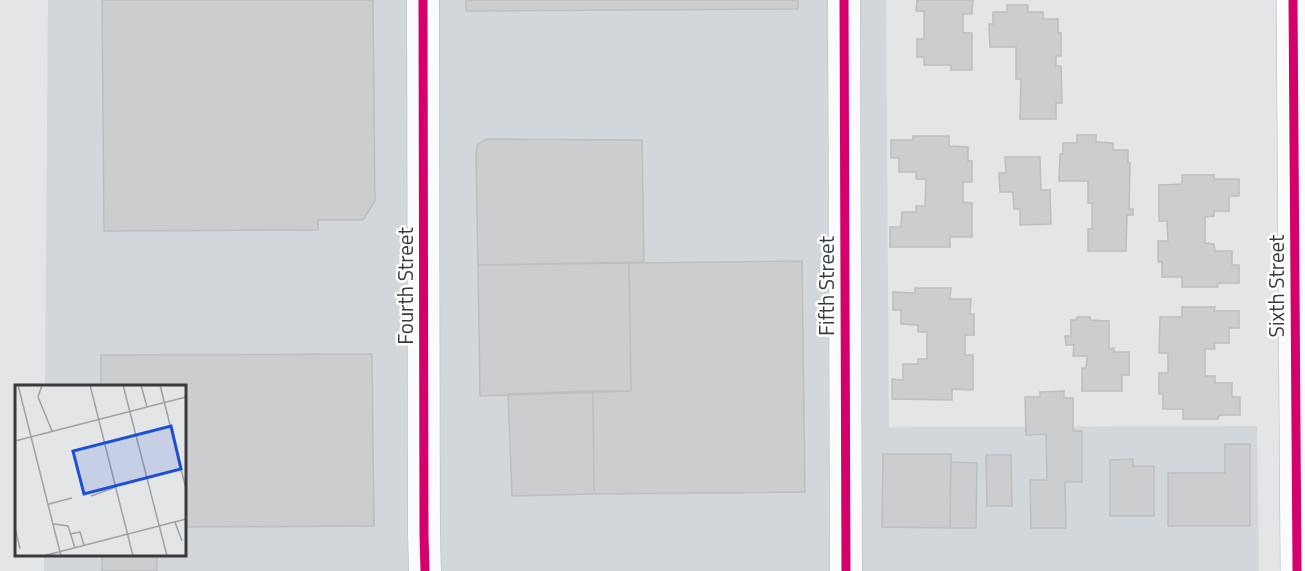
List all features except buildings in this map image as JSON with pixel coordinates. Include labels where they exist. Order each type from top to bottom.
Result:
[{"type":"street","name":"Fourth Street","points":[[423,0],[425,571]]},
{"type":"street","name":"Fifth Street","points":[[844,0],[846,571]]},
{"type":"street","name":"Sixth Street","points":[[1293,0],[1297,571]]},
{"type":"shaded area","points":[[48,0],[886,0],[889,427],[1257,426],[1259,571],[44,571],[44,556],[186,556],[186,385],[45,385]]},
{"type":"cycle path","points":[[423,0],[425,571]]},
{"type":"cycle path","points":[[844,0],[846,571]]},
{"type":"cycle path","points":[[1293,0],[1297,571]]}]
